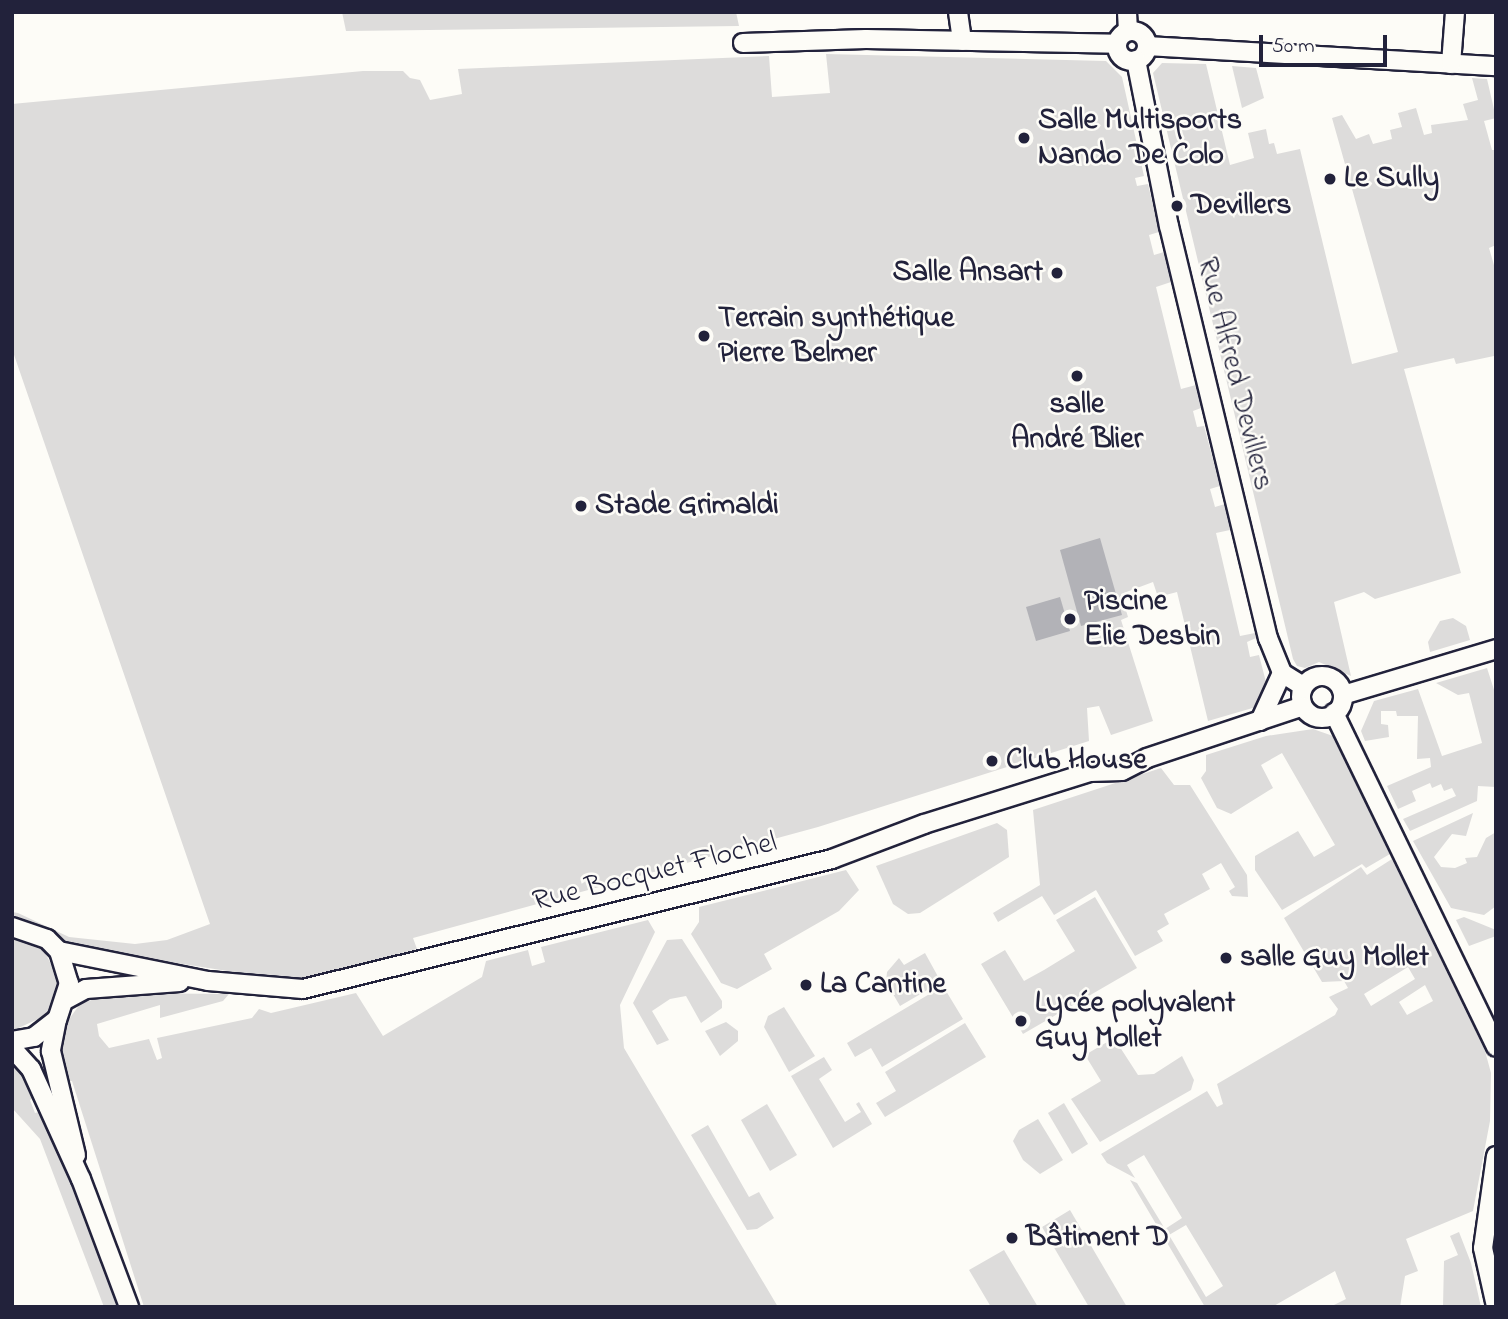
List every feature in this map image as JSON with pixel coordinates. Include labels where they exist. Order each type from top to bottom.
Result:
[{"type":"street","points":[[958,12],[962,41]]},
{"type":"street","points":[[1128,12],[1120,55],[1142,53],[1496,66]]},
{"type":"street","points":[[1451,64],[1455,12]]},
{"type":"street","points":[[743,43],[1123,38],[1141,34],[1142,53]]},
{"type":"street","name":"Rue Alfred Devillers","points":[[1142,53],[1169,226],[1268,638],[1282,673]]},
{"type":"street","points":[[1303,686],[1303,706],[1321,718],[1334,713],[1343,695],[1496,649]]},
{"type":"street","points":[[1260,721],[1282,673],[1303,686]]},
{"type":"street","points":[[1303,686],[1322,675],[1336,681],[1343,695]]},
{"type":"street","name":"Rue Bocquet Flochel","points":[[59,951],[208,981],[286,990],[358,977],[832,859],[924,824],[1107,769],[1132,758],[1147,758],[1303,706]]},
{"type":"street","points":[[1334,713],[1496,1048]]},
{"type":"street","points":[[12,927],[32,931],[59,951],[69,982],[67,999],[57,1020],[51,1051],[81,1179]]},
{"type":"street","name":"Rue Bocquet Flochel","points":[[67,999],[86,989],[119,984],[208,981]]},
{"type":"street","points":[[12,1041],[34,1037],[57,1020]]},
{"type":"street","points":[[12,1048],[31,1069],[81,1179],[129,1307]]},
{"type":"street","points":[[1496,1156],[1483,1248],[1496,1306]]},
{"type":"shaded area","points":[[342,12],[736,12],[739,26],[346,31]]},
{"type":"shaded area","name":"Stade Grimaldi","points":[[826,54],[1106,61],[1122,77],[1144,176],[1135,178],[1137,186],[1148,184],[1159,232],[1149,235],[1154,255],[1164,252],[1171,282],[1156,287],[1181,389],[1196,385],[1201,408],[1193,411],[1197,427],[1204,426],[1220,486],[1210,489],[1215,507],[1225,504],[1230,530],[1216,533],[1240,636],[1255,633],[1256,638],[1247,642],[1250,657],[1259,655],[1267,686],[1256,707],[1208,721],[1177,592],[1158,597],[1153,582],[1121,594],[1128,617],[1121,620],[1153,721],[1111,735],[1099,706],[1087,708],[1089,741],[818,827],[413,938],[417,949],[300,980],[284,980],[68,946],[47,929],[12,920],[12,912],[18,913],[69,937],[135,944],[167,940],[210,924],[12,349],[12,104],[363,71],[403,71],[410,78],[420,80],[430,100],[462,94],[458,69],[769,56],[772,97],[830,93]]},
{"type":"shaded area","points":[[1162,63],[1206,64],[1230,165],[1254,158],[1248,133],[1266,129],[1269,144],[1274,143],[1277,154],[1300,149],[1352,364],[1398,352],[1332,118],[1342,115],[1356,139],[1369,134],[1373,144],[1392,139],[1390,130],[1402,127],[1398,113],[1416,108],[1424,135],[1432,133],[1431,125],[1468,120],[1463,104],[1478,100],[1472,78],[1487,79],[1496,118],[1484,121],[1492,150],[1496,150],[1496,245],[1489,248],[1496,272],[1496,363],[1494,356],[1456,364],[1454,358],[1404,369],[1461,573],[1375,599],[1364,592],[1334,602],[1351,676],[1319,662],[1305,668],[1297,666],[1293,659],[1153,73]]},
{"type":"shaded area","points":[[1232,66],[1256,68],[1264,98],[1242,108]]},
{"type":"shaded area","points":[[1100,538],[1122,615],[1081,626],[1060,550]]},
{"type":"shaded area","points":[[1060,597],[1070,631],[1036,641],[1026,607]]},
{"type":"shaded area","points":[[1453,618],[1466,626],[1470,640],[1430,652],[1428,642],[1440,621]]},
{"type":"shaded area","points":[[1487,668],[1496,696],[1496,787],[1478,786],[1477,801],[1410,831],[1403,819],[1456,796],[1452,788],[1444,791],[1441,784],[1432,788],[1430,783],[1412,791],[1416,801],[1398,809],[1387,786],[1431,767],[1430,758],[1417,759],[1418,716],[1397,716],[1396,711],[1381,711],[1381,724],[1388,725],[1389,737],[1365,741],[1361,731],[1374,701],[1418,689],[1442,756],[1482,743],[1469,693],[1458,695],[1436,683]]},
{"type":"shaded area","points":[[1313,729],[1333,736],[1390,854],[1366,868],[1362,864],[1282,910],[1255,870],[1255,856],[1298,831],[1314,857],[1335,845],[1282,753],[1261,765],[1273,788],[1231,814],[1217,808],[1201,778],[1206,771],[1206,755],[1266,736]]},
{"type":"shaded area","points":[[1161,768],[1174,785],[1190,785],[1247,875],[1248,897],[1232,896],[1229,891],[1235,887],[1221,863],[1202,874],[1210,889],[1164,914],[1169,924],[1157,931],[1163,941],[1135,956],[1096,890],[1054,915],[1042,896],[998,922],[993,913],[1040,885],[1033,810]]},
{"type":"shaded area","points":[[1473,813],[1466,836],[1452,834],[1434,857],[1441,867],[1455,868],[1467,863],[1465,858],[1477,857],[1486,838],[1496,832],[1496,906],[1484,915],[1451,908],[1413,841]]},
{"type":"shaded area","points":[[997,823],[1007,830],[1009,857],[920,913],[908,914],[893,904],[876,866]]},
{"type":"shaded area","points":[[1392,859],[1485,1051],[1491,1073],[1490,1121],[1473,1211],[1406,1239],[1418,1271],[1405,1276],[1400,1307],[1330,1307],[1346,1299],[1335,1271],[1272,1307],[1205,1307],[1130,1180],[1137,1183],[1165,1229],[1182,1218],[1144,1155],[1127,1165],[1135,1178],[1107,1163],[1101,1154],[1207,1091],[1217,1107],[1223,1104],[1217,1084],[1335,1015],[1338,1009],[1329,997],[1348,988],[1344,981],[1322,982],[1284,918],[1361,867],[1367,875]],"holes":[[[1408,967],[1415,979],[1371,1006],[1364,994]],[[1425,985],[1433,1001],[1407,1015],[1399,1002]],[[1186,1225],[1223,1286],[1206,1297],[1169,1235]]]},
{"type":"shaded area","points":[[846,870],[859,890],[839,911],[764,954],[772,969],[737,989],[721,983],[691,934],[699,922],[699,907]]},
{"type":"shaded area","points":[[1095,897],[1137,968],[1023,1034],[981,964],[1005,950],[1024,981],[1044,970],[1075,951],[1056,920]]},
{"type":"shaded area","points":[[1464,917],[1496,930],[1496,936],[1469,946],[1456,920]]},
{"type":"shaded area","points":[[648,920],[655,932],[620,1005],[624,1048],[778,1307],[144,1307],[72,1081],[67,1082],[60,1059],[67,1022],[80,1004],[112,993],[229,994],[223,1001],[160,1018],[160,1005],[97,1024],[99,1036],[109,1048],[149,1039],[157,1060],[162,1058],[157,1038],[252,1018],[259,1009],[271,1013],[356,993],[383,1036],[482,977],[486,961],[528,950],[532,966],[545,962],[541,947]]},
{"type":"shaded area","points":[[12,939],[43,949],[60,981],[47,1015],[14,1030]]},
{"type":"shaded area","points":[[682,939],[722,1001],[722,1008],[701,1023],[686,996],[670,999],[652,1011],[669,1040],[657,1045],[633,1003],[667,940]]},
{"type":"shaded area","points":[[925,953],[941,982],[900,1006],[886,982],[887,972],[899,958],[904,965]]},
{"type":"shaded area","points":[[943,986],[963,1019],[882,1067],[871,1048],[855,1057],[847,1043]]},
{"type":"shaded area","points":[[784,1007],[815,1056],[789,1072],[764,1027],[768,1016]]},
{"type":"shaded area","points":[[726,1022],[738,1031],[738,1041],[720,1056],[705,1031]]},
{"type":"shaded area","points":[[965,1023],[986,1057],[885,1117],[876,1103],[896,1091],[885,1072]]},
{"type":"shaded area","points":[[1114,1038],[1138,1075],[1154,1074],[1182,1056],[1194,1080],[1191,1090],[1100,1142],[1071,1099],[1101,1081],[1085,1055]]},
{"type":"shaded area","points":[[824,1057],[832,1070],[819,1079],[845,1122],[861,1112],[856,1104],[859,1102],[872,1124],[833,1148],[791,1076]]},
{"type":"shaded area","points":[[12,1059],[27,1074],[36,1097],[30,1100],[35,1113],[42,1111],[79,1200],[117,1307],[104,1307],[40,1139],[12,1108]]},
{"type":"shaded area","points":[[1064,1103],[1088,1144],[1072,1154],[1048,1113]]},
{"type":"shaded area","points":[[767,1104],[797,1155],[770,1171],[741,1120]]},
{"type":"shaded area","points":[[1038,1119],[1063,1160],[1040,1174],[1023,1160],[1013,1141],[1019,1130]]},
{"type":"shaded area","points":[[708,1125],[749,1197],[759,1192],[774,1218],[757,1229],[747,1230],[691,1135]]},
{"type":"shaded area","points":[[1070,1210],[1127,1307],[1089,1307],[1042,1227]]},
{"type":"shaded area","points":[[1459,1232],[1471,1263],[1481,1307],[1443,1307],[1444,1261],[1458,1255],[1450,1236]]},
{"type":"shaded area","points":[[1004,1250],[1038,1307],[991,1307],[969,1270]]},
{"type":"place","name":"Salle Multisports Nando De Colo","points":[[1024,138]]},
{"type":"place","name":"Le Sully","points":[[1330,179]]},
{"type":"place","name":"Devillers","points":[[1177,206]]},
{"type":"place","name":"Salle Ansart","points":[[1057,273]]},
{"type":"place","name":"Terrain synthétique Pierre Belmer","points":[[704,336]]},
{"type":"place","name":"salle André Blier","points":[[1077,376]]},
{"type":"place","name":"Stade Grimaldi","points":[[581,506]]},
{"type":"place","name":"Piscine Elie Desbin","points":[[1070,619]]},
{"type":"place","name":"Club House","points":[[992,761]]},
{"type":"place","name":"salle Guy Mollet","points":[[1226,958]]},
{"type":"place","name":"La Cantine","points":[[806,985]]},
{"type":"place","name":"Lycée polyvalent Guy Mollet","points":[[1021,1021]]},
{"type":"place","name":"Bâtiment D","points":[[1012,1238]]}]
